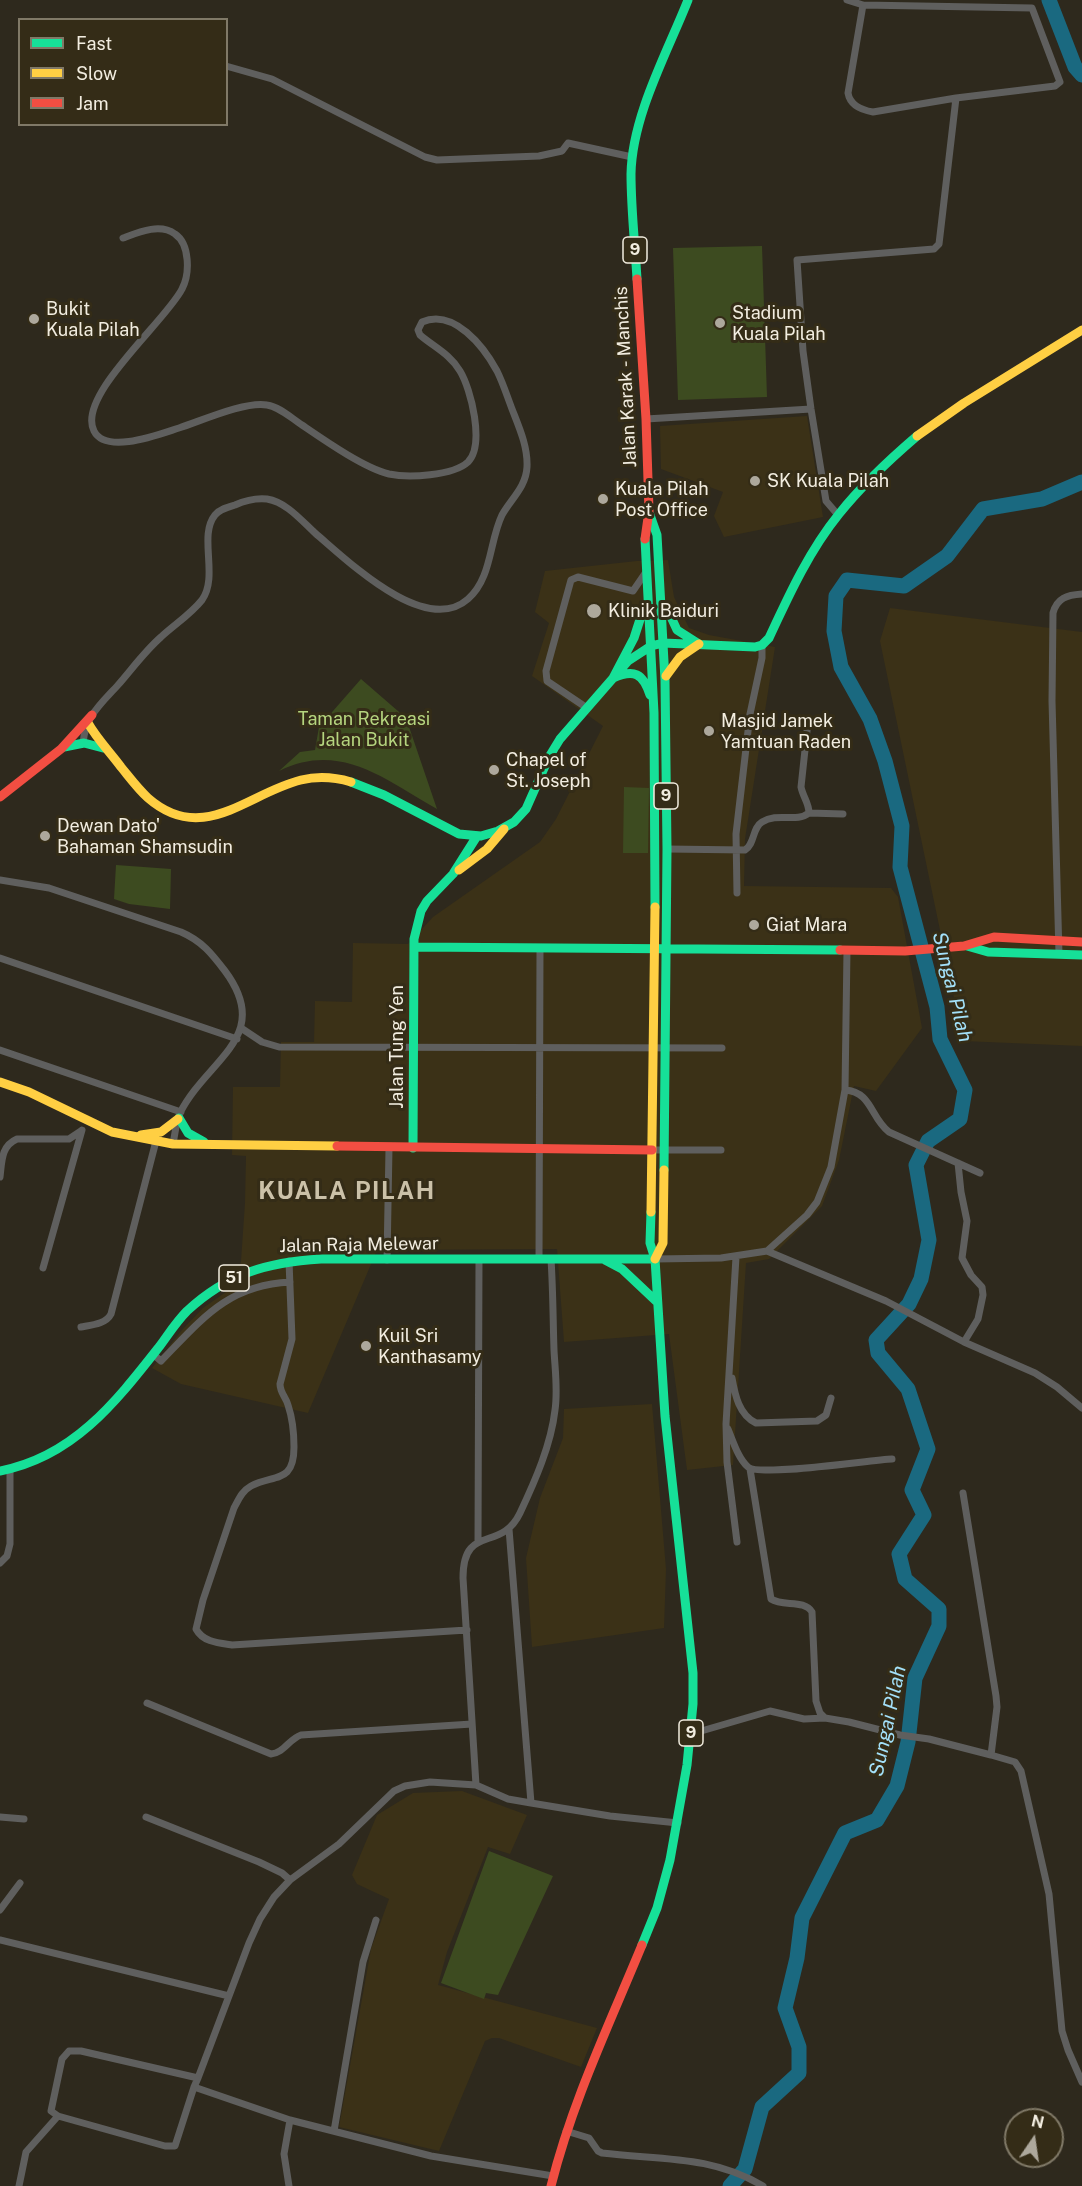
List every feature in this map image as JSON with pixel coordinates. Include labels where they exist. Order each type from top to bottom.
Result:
[{"type":"main road","name":"Jalan Karak - Manchis","points":[[649,511],[632,157],[645,110],[688,0]]},
{"type":"main road","points":[[0,797],[61,749],[90,719],[107,751],[146,797],[172,812],[185,816],[205,818],[299,781],[321,777],[355,783],[384,795],[452,831],[477,836],[496,833],[521,816],[555,747],[628,661],[651,646],[663,643],[755,647],[762,645],[769,638],[796,580],[838,515],[880,468],[918,435],[964,403],[1082,330]]},
{"type":"main road","name":"9","points":[[552,2181],[590,2065],[652,1921],[667,1874],[678,1822],[691,1734],[693,1673],[665,1416],[656,1259],[650,1243],[655,949],[654,713],[645,538],[649,511]]},
{"type":"main road","name":"9","points":[[649,511],[657,535],[662,592],[668,849],[663,1243],[656,1259]]},
{"type":"main road","points":[[613,678],[634,638],[648,590]]},
{"type":"main road","points":[[662,592],[672,625],[680,634],[699,644]]},
{"type":"main road","points":[[665,680],[676,659],[699,644]]},
{"type":"main road","points":[[613,678],[629,672],[642,678],[648,686],[654,713]]},
{"type":"main road","points":[[61,749],[91,743],[107,751]]},
{"type":"main road","points":[[453,874],[487,849],[505,827]]},
{"type":"main road","points":[[453,874],[477,836]]},
{"type":"main road","name":"Jalan Tung Yen","points":[[413,1148],[414,947],[417,922],[427,901],[453,874]]},
{"type":"main road","points":[[964,946],[994,937],[1082,942]]},
{"type":"main road","points":[[414,947],[905,951],[964,946],[988,952],[1082,955]]},
{"type":"main road","points":[[0,1082],[29,1092],[86,1127],[173,1144],[652,1150]]},
{"type":"main road","points":[[112,1132],[151,1134],[166,1130],[179,1116],[186,1132],[196,1140],[221,1146]]},
{"type":"main road","points":[[603,1259],[622,1269],[657,1302]]},
{"type":"main road","name":"Jalan Raja Melewar","points":[[5,1471],[40,1461],[75,1437],[117,1398],[154,1354],[178,1320],[210,1293],[244,1273],[265,1264],[289,1261],[656,1259]]},
{"type":"street","points":[[847,0],[862,5],[1032,8],[1060,82],[1056,86],[956,98],[873,112],[864,110],[853,104],[848,93],[862,5]]},
{"type":"street","points":[[228,67],[272,79],[425,157],[437,160],[539,156],[562,151],[568,143],[632,157]]},
{"type":"street","points":[[838,515],[826,501],[811,408],[803,351],[797,260],[934,249],[939,244],[956,98]]},
{"type":"street","points":[[83,743],[90,719],[153,644],[198,605],[204,597],[210,572],[209,530],[215,515],[222,509],[265,499],[283,505],[362,572],[406,601],[431,609],[445,610],[458,606],[469,598],[481,582],[500,520],[520,490],[527,465],[523,438],[497,372],[486,353],[459,327],[436,319],[422,322],[418,330],[420,335],[451,359],[460,370],[467,384],[473,410],[474,450],[468,461],[459,468],[426,474],[398,475],[376,470],[283,412],[266,405],[226,412],[162,434],[130,441],[109,442],[100,438],[93,426],[97,399],[121,363],[169,308],[186,278],[184,245],[179,236],[164,229],[150,229],[123,238]]},
{"type":"street","points":[[646,418],[811,408]]},
{"type":"street","points":[[587,708],[547,681],[546,671],[571,580],[578,577],[633,591],[647,569]]},
{"type":"street","points":[[1059,954],[1052,701],[1053,614],[1056,604],[1065,596],[1082,594]]},
{"type":"street","points":[[737,893],[736,834],[750,714],[762,658],[762,645]]},
{"type":"street","points":[[808,722],[801,787],[809,806],[809,813]]},
{"type":"street","points":[[668,849],[745,850],[750,847],[757,827],[762,822],[778,816],[803,818],[809,813],[843,813]]},
{"type":"street","points":[[0,879],[49,888],[181,932],[200,941],[209,950],[237,990],[244,1018],[237,1039],[209,1071],[179,1116],[173,1144]]},
{"type":"street","points":[[539,1259],[540,948]]},
{"type":"street","points":[[656,1259],[736,1257],[767,1251],[807,1215],[816,1202],[831,1167],[845,1090],[848,950]]},
{"type":"street","points":[[0,958],[237,1039]]},
{"type":"street","points":[[241,1028],[262,1042],[279,1047],[722,1048]]},
{"type":"street","points":[[0,1050],[179,1116]]},
{"type":"street","points":[[845,1090],[856,1091],[863,1096],[878,1122],[889,1132],[980,1173]]},
{"type":"street","points":[[0,1177],[4,1149],[10,1142],[69,1139],[86,1127]]},
{"type":"street","points":[[43,1268],[86,1127]]},
{"type":"street","points":[[81,1327],[101,1323],[111,1314],[156,1141]]},
{"type":"street","points":[[387,1260],[388,1148]]},
{"type":"street","points":[[652,1150],[721,1150]]},
{"type":"street","points":[[958,1163],[967,1221],[962,1258],[971,1275],[982,1287],[983,1294],[978,1319],[964,1342]]},
{"type":"street","points":[[767,1251],[886,1301],[964,1342],[1035,1373],[1062,1390],[1082,1408]]},
{"type":"street","points":[[736,1257],[726,1424],[727,1462],[737,1542]]},
{"type":"street","points":[[476,1785],[463,1578],[464,1558],[467,1551],[478,1542],[502,1534],[509,1529],[519,1516],[546,1448],[556,1396],[551,1259]]},
{"type":"street","points":[[478,1542],[479,1260]]},
{"type":"street","points":[[289,1261],[292,1340],[291,1351],[280,1376],[280,1391],[288,1404],[294,1445],[293,1458],[289,1469],[281,1477],[257,1484],[241,1495],[234,1508],[203,1600],[196,1621],[196,1629],[200,1636],[217,1643],[232,1645],[467,1630]]},
{"type":"street","points":[[154,1354],[161,1361],[198,1323],[240,1293],[268,1283],[290,1282]]},
{"type":"street","points":[[730,1363],[734,1391],[742,1410],[748,1419],[756,1423],[817,1421],[826,1415],[831,1398]]},
{"type":"street","points":[[726,1424],[739,1453],[750,1469],[771,1599],[778,1603],[804,1605],[812,1612],[816,1701],[820,1713],[825,1718]]},
{"type":"street","points":[[750,1469],[798,1468],[892,1459]]},
{"type":"street","points":[[0,1563],[7,1556],[10,1544],[5,1471]]},
{"type":"street","points":[[963,1493],[996,1696],[997,1707],[991,1755]]},
{"type":"street","points":[[509,1529],[531,1803]]},
{"type":"street","points":[[147,1703],[271,1754],[281,1751],[293,1738],[301,1735],[472,1724]]},
{"type":"street","points":[[691,1734],[770,1711],[804,1719],[825,1718],[849,1722],[900,1735],[929,1739],[1015,1762],[1024,1780],[1049,1894],[1062,2031],[1082,2082]]},
{"type":"street","points":[[198,2078],[81,2051],[69,2052],[62,2059],[51,2103],[52,2113],[173,2147],[178,2141],[198,2078],[260,1919],[274,1897],[290,1880],[339,1844],[394,1791],[405,1786],[430,1782],[476,1785],[507,1799],[610,1816],[678,1822]]},
{"type":"street","points":[[0,1817],[24,1819]]},
{"type":"street","points":[[146,1817],[259,1862],[282,1873],[290,1880]]},
{"type":"street","points":[[0,1910],[20,1883]]},
{"type":"street","points":[[334,2131],[363,1962],[376,1920]]},
{"type":"street","points":[[0,1940],[229,1996]]},
{"type":"street","points":[[195,2087],[290,2120],[442,2158],[552,2181]]},
{"type":"street","points":[[19,2186],[26,2152],[58,2116]]},
{"type":"street","points":[[289,2186],[284,2154],[290,2120]]},
{"type":"street","points":[[567,2131],[589,2138],[602,2153],[682,2159],[718,2166],[763,2186]]},
{"type":"shaded area","name":"SK Kuala Pilah","points":[[807,416],[823,517],[724,537],[714,516],[723,492],[661,469],[660,426]]},
{"type":"shaded area","points":[[668,560],[674,597],[689,628],[709,635],[775,647],[745,839],[744,886],[891,888],[898,897],[922,1028],[876,1091],[854,1086],[839,1160],[822,1206],[769,1259],[746,1263],[733,1465],[687,1470],[669,1334],[564,1342],[557,1249],[377,1250],[308,1413],[181,1384],[152,1368],[203,1308],[236,1285],[241,1261],[246,1156],[232,1155],[233,1087],[280,1087],[281,1042],[314,1042],[315,1001],[352,1002],[353,943],[408,944],[433,917],[540,842],[556,819],[603,726],[532,676],[549,623],[535,612],[545,571]]},
{"type":"shaded area","points":[[890,608],[1082,632],[1082,1046],[963,1041],[880,641]]},
{"type":"shaded area","points":[[652,1404],[666,1569],[664,1628],[532,1647],[526,1558],[540,1498],[563,1438],[564,1409]]},
{"type":"shaded area","points":[[462,1791],[527,1815],[510,1854],[488,1847],[447,1952],[438,1985],[597,2028],[581,2067],[499,2038],[485,2041],[439,2151],[339,2127],[371,1949],[389,1899],[357,1884],[352,1875],[377,1815],[413,1793]]},
{"type":"green space","name":"Stadium Kuala Pilah","points":[[762,246],[767,397],[678,400],[673,248]]},
{"type":"green space","name":"Taman Rekreasi Jalan Bukit","points":[[361,679],[406,718],[437,809],[380,776],[342,762],[322,760],[301,763],[279,771],[300,752],[315,750],[319,727]]},
{"type":"green space","points":[[624,787],[649,788],[648,853],[623,853]]},
{"type":"green space","points":[[116,865],[171,869],[170,909],[129,904],[114,899]]},
{"type":"green space","points":[[489,1851],[553,1876],[498,1995],[486,1993],[484,1999],[441,1983]]},
{"type":"waterway","name":"Sungai Pilah","points":[[1049,0],[1075,67],[1082,75]]},
{"type":"waterway","name":"Sungai Pilah","points":[[730,2186],[745,2169],[762,2107],[799,2073],[799,2047],[785,2008],[797,1958],[802,1918],[845,1833],[877,1820],[897,1786],[908,1742],[915,1678],[939,1626],[939,1609],[905,1579],[899,1554],[924,1515],[912,1490],[928,1449],[908,1389],[878,1353],[876,1340],[909,1304],[921,1279],[929,1240],[916,1165],[928,1141],[960,1119],[965,1090],[940,1039],[937,1007],[900,867],[902,826],[885,761],[870,719],[841,667],[834,631],[836,596],[847,580],[904,586],[947,556],[983,509],[1042,499],[1082,482]]},
{"type":"traffic: fast","points":[[637,279],[631,187],[637,130],[652,85],[688,0]]},
{"type":"traffic: fast","points":[[351,782],[384,795],[459,834],[481,836],[498,831],[514,822],[526,809],[549,757],[560,739],[628,661],[651,646],[663,643],[755,647],[762,645],[769,638],[800,574],[828,528],[866,483],[917,436]]},
{"type":"traffic: fast","points":[[650,515],[657,535],[665,680],[667,849],[664,1170]]},
{"type":"traffic: fast","points":[[645,539],[654,713],[655,907]]},
{"type":"traffic: fast","points":[[613,678],[634,638],[645,604]]},
{"type":"traffic: fast","points":[[666,606],[677,630],[699,644]]},
{"type":"traffic: fast","points":[[613,678],[627,674],[637,675],[644,682],[650,695]]},
{"type":"traffic: fast","points":[[64,747],[84,743],[103,748]]},
{"type":"traffic: fast","points":[[413,1148],[414,939],[421,911],[427,901],[453,874],[477,836]]},
{"type":"traffic: fast","points":[[967,946],[988,952],[1082,955]]},
{"type":"traffic: fast","points":[[414,947],[840,950]]},
{"type":"traffic: fast","points":[[179,1118],[188,1133],[204,1142]]},
{"type":"traffic: fast","points":[[642,1945],[657,1908],[670,1860],[687,1765],[693,1704],[693,1673],[665,1416],[655,1259],[650,1243],[651,1212]]},
{"type":"traffic: fast","points":[[0,1471],[26,1464],[49,1454],[90,1425],[126,1388],[187,1311],[217,1288],[249,1272],[283,1263],[321,1259],[655,1259]]},
{"type":"traffic: fast","points":[[605,1260],[622,1269],[657,1302]]},
{"type":"traffic: slow","points":[[917,436],[964,403],[1082,330]]},
{"type":"traffic: slow","points":[[666,676],[680,657],[699,644]]},
{"type":"traffic: slow","points":[[88,723],[99,740],[148,798],[168,812],[188,817],[207,817],[225,812],[281,786],[301,780],[326,778],[351,782]]},
{"type":"traffic: slow","points":[[459,870],[487,849],[504,829]]},
{"type":"traffic: slow","points":[[651,1212],[655,907]]},
{"type":"traffic: slow","points":[[0,1082],[29,1092],[112,1132],[173,1144],[337,1146]]},
{"type":"traffic: slow","points":[[141,1135],[161,1132],[178,1119]]},
{"type":"traffic: slow","points":[[655,1259],[663,1243],[664,1170]]},
{"type":"traffic: jam","points":[[637,279],[649,511],[645,539]]},
{"type":"traffic: jam","points":[[0,797],[61,749],[92,715]]},
{"type":"traffic: jam","points":[[840,950],[905,951],[964,946],[994,937],[1082,942]]},
{"type":"traffic: jam","points":[[337,1146],[652,1150]]},
{"type":"traffic: jam","points":[[551,2186],[580,2094],[642,1945]]},
{"type":"place","name":"Bukit Kuala Pilah","points":[[34,319]]},
{"type":"place","name":"Stadium Kuala Pilah","points":[[720,323]]},
{"type":"place","name":"SK Kuala Pilah","points":[[755,481]]},
{"type":"place","name":"Kuala Pilah Post Office","points":[[603,499]]},
{"type":"place","name":"Klinik Baiduri","points":[[594,611]]},
{"type":"place","name":"Masjid Jamek Yamtuan Raden","points":[[709,731]]},
{"type":"place","name":"Chapel of St. Joseph","points":[[494,770]]},
{"type":"place","name":"Dewan Dato' Bahaman Shamsudin","points":[[45,836]]},
{"type":"place","name":"Giat Mara","points":[[754,925]]},
{"type":"place","name":"Kuil Sri Kanthasamy","points":[[366,1346]]},
{"type":"district","name":"KUALA PILAH","points":[[347,1192]]}]
